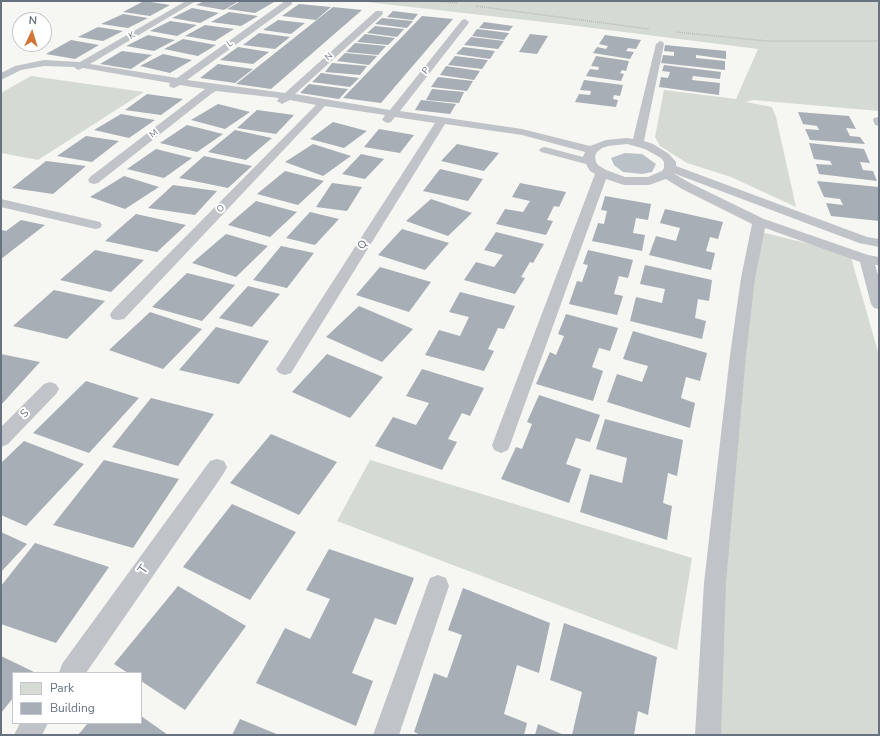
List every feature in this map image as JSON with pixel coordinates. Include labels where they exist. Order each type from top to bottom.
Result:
[{"type":"lane","name":"K","points":[[77,68],[192,1]]},
{"type":"lane","name":"L","points":[[175,84],[289,2]]},
{"type":"lane","name":"N","points":[[284,99],[379,12]]},
{"type":"lane","name":"P","points":[[390,116],[466,22]]},
{"type":"lane","points":[[638,143],[660,44]]},
{"type":"lane","points":[[1,77],[18,68],[44,63],[439,124],[522,132],[592,150]]},
{"type":"lane","points":[[1,83],[20,72],[37,68],[77,68]]},
{"type":"lane","name":"M","points":[[94,180],[211,90]]},
{"type":"lane","name":"O","points":[[118,315],[321,106]]},
{"type":"lane","points":[[439,124],[512,141],[590,162]]},
{"type":"lane","name":"Q","points":[[285,369],[439,124]]},
{"type":"lane","points":[[626,141],[638,143],[658,150],[666,156],[670,162],[668,171],[654,180],[636,182],[612,178],[602,174],[594,168],[590,162],[589,156],[592,150],[606,143],[626,141]]},
{"type":"lane","points":[[668,171],[686,186],[759,222],[872,260],[879,304]]},
{"type":"lane","points":[[668,171],[864,240],[879,242]]},
{"type":"lane","points":[[501,445],[602,174]]},
{"type":"lane","points":[[1,203],[95,225]]},
{"type":"lane","points":[[708,735],[715,583],[738,355],[748,278],[759,222]]},
{"type":"lane","name":"S","points":[[1,439],[50,390]]},
{"type":"lane","name":"T","points":[[72,672],[217,467]]},
{"type":"lane","points":[[386,735],[438,586]]},
{"type":"lane","points":[[27,735],[35,724]]},
{"type":"green space","points":[[358,1],[879,1],[879,111],[753,100],[746,102],[772,107],[776,117],[796,207],[731,177],[687,163],[660,146],[655,137],[664,90],[736,99],[758,49],[561,24]]},
{"type":"green space","points":[[31,76],[144,92],[38,160],[1,153],[1,93]]},
{"type":"green space","points":[[757,231],[850,254],[879,355],[879,735],[716,735],[715,583]]},
{"type":"green space","points":[[370,460],[692,558],[677,650],[337,521]]},
{"type":"shaded area","points":[[625,153],[642,154],[656,164],[652,172],[642,174],[623,172],[614,165],[611,158]]},
{"type":"building","points":[[144,1],[170,5],[150,16],[123,12]]},
{"type":"building","points":[[204,1],[239,1],[224,10],[196,5]]},
{"type":"building","points":[[241,1],[276,1],[255,13],[227,9]]},
{"type":"building","points":[[299,4],[331,7],[316,20],[282,16]]},
{"type":"building","points":[[333,7],[362,10],[271,89],[236,84]]},
{"type":"building","points":[[192,8],[219,13],[200,23],[172,18]]},
{"type":"building","points":[[393,11],[418,14],[413,20],[387,17]]},
{"type":"building","points":[[229,12],[258,16],[241,26],[211,22]]},
{"type":"building","points":[[123,14],[148,18],[128,28],[101,24]]},
{"type":"building","points":[[422,16],[453,19],[381,103],[343,98]]},
{"type":"building","points":[[382,18],[413,21],[407,28],[375,24]]},
{"type":"building","points":[[278,20],[305,23],[291,34],[263,30]]},
{"type":"building","points":[[170,21],[197,25],[177,36],[150,31]]},
{"type":"building","points":[[484,22],[513,26],[509,31],[479,28]]},
{"type":"building","points":[[205,25],[234,29],[215,41],[185,36]]},
{"type":"building","points":[[375,26],[404,29],[397,37],[367,33]]},
{"type":"building","points":[[98,27],[123,31],[103,41],[78,37]]},
{"type":"building","points":[[477,29],[509,33],[504,40],[472,36]]},
{"type":"building","points":[[259,33],[290,37],[275,49],[243,45]]},
{"type":"building","points":[[365,34],[395,38],[388,45],[357,42]]},
{"type":"building","points":[[530,34],[548,36],[537,54],[519,52]]},
{"type":"building","points":[[148,35],[175,40],[154,51],[126,46]]},
{"type":"building","points":[[605,35],[641,40],[636,49],[628,48],[626,51],[634,52],[630,59],[593,53],[597,47],[606,49],[608,46],[599,44]]},
{"type":"building","points":[[471,37],[504,41],[498,49],[464,45]]},
{"type":"building","points":[[183,39],[216,45],[198,56],[164,49]]},
{"type":"building","points":[[71,40],[99,45],[75,59],[46,54]]},
{"type":"building","points":[[355,43],[386,46],[378,55],[346,52]]},
{"type":"building","points":[[665,45],[726,51],[726,59],[696,55],[696,58],[725,61],[725,70],[661,63],[663,55],[674,56],[674,52],[664,51]]},
{"type":"building","points":[[238,47],[269,52],[253,64],[220,60]]},
{"type":"building","points":[[463,47],[495,51],[490,59],[456,54]]},
{"type":"building","points":[[122,51],[152,55],[131,69],[100,64]]},
{"type":"building","points":[[345,53],[377,56],[369,65],[337,61]]},
{"type":"building","points":[[163,54],[192,60],[170,73],[140,66]]},
{"type":"building","points":[[455,56],[488,60],[482,69],[448,65]]},
{"type":"building","points":[[596,56],[629,61],[626,71],[622,70],[620,73],[624,74],[621,81],[586,76],[590,69],[598,70],[599,67],[591,66]]},
{"type":"building","points":[[332,63],[367,66],[360,75],[325,72]]},
{"type":"building","points":[[218,64],[253,69],[235,83],[200,78]]},
{"type":"building","points":[[664,65],[721,72],[720,79],[693,76],[692,80],[720,83],[719,95],[659,87],[661,77],[668,78],[670,72],[662,71]]},
{"type":"building","points":[[446,66],[480,71],[474,80],[440,75]]},
{"type":"building","points":[[321,73],[359,78],[350,87],[312,82]]},
{"type":"building","points":[[438,77],[473,81],[467,91],[431,87]]},
{"type":"building","points":[[584,80],[623,85],[620,96],[614,95],[613,99],[618,100],[616,107],[575,102],[579,94],[590,95],[591,91],[580,90]]},
{"type":"building","points":[[309,84],[348,89],[339,99],[300,93]]},
{"type":"building","points":[[432,89],[464,92],[459,103],[426,100]]},
{"type":"building","points":[[147,94],[183,99],[161,115],[125,110]]},
{"type":"building","points":[[421,100],[456,104],[450,114],[415,110]]},
{"type":"building","points":[[218,104],[250,112],[225,129],[191,120]]},
{"type":"building","points":[[257,110],[294,115],[276,134],[237,128]]},
{"type":"building","points":[[798,112],[849,116],[856,129],[846,128],[850,136],[860,137],[865,144],[810,140],[805,129],[819,130],[817,126],[803,124]]},
{"type":"building","points":[[121,114],[155,120],[129,138],[94,130]]},
{"type":"building","points":[[333,122],[367,131],[344,148],[310,139]]},
{"type":"building","points":[[187,125],[223,134],[197,152],[160,143]]},
{"type":"building","points":[[379,129],[414,135],[400,153],[364,147]]},
{"type":"building","points":[[235,130],[272,138],[246,160],[208,152]]},
{"type":"building","points":[[86,136],[119,141],[92,162],[57,156]]},
{"type":"building","points":[[809,143],[864,149],[870,163],[860,162],[863,170],[873,171],[877,181],[819,174],[816,164],[832,165],[830,161],[814,159]]},
{"type":"building","points":[[313,144],[351,156],[323,176],[285,162]]},
{"type":"building","points":[[457,144],[499,153],[484,171],[441,161]]},
{"type":"building","points":[[156,149],[192,158],[164,178],[127,169]]},
{"type":"building","points":[[361,154],[384,159],[365,179],[342,174]]},
{"type":"building","points":[[204,156],[252,166],[228,188],[179,178]]},
{"type":"building","points":[[46,161],[86,166],[53,194],[12,188]]},
{"type":"building","points":[[440,169],[483,179],[468,201],[423,191]]},
{"type":"building","points":[[285,171],[324,181],[298,205],[257,194]]},
{"type":"building","points":[[124,176],[159,187],[125,209],[90,197]]},
{"type":"building","points":[[817,181],[879,187],[879,221],[831,216],[826,203],[843,205],[840,199],[824,197]]},
{"type":"building","points":[[332,183],[362,187],[347,211],[316,207]]},
{"type":"building","points":[[520,183],[566,192],[559,207],[554,206],[547,220],[553,221],[546,235],[496,224],[505,209],[523,212],[530,201],[512,197]]},
{"type":"building","points":[[173,185],[217,191],[195,215],[148,208]]},
{"type":"building","points":[[605,196],[651,204],[648,220],[636,218],[633,233],[645,235],[642,251],[592,241],[598,223],[604,224],[607,211],[601,210]]},
{"type":"building","points":[[431,199],[472,213],[448,236],[406,221]]},
{"type":"building","points":[[256,201],[297,212],[270,237],[228,225]]},
{"type":"building","points":[[665,209],[723,222],[718,239],[710,237],[706,251],[715,253],[711,270],[649,255],[656,236],[676,241],[680,228],[660,223]]},
{"type":"building","points":[[310,212],[339,219],[315,245],[286,238]]},
{"type":"building","points":[[136,214],[186,225],[157,252],[105,241]]},
{"type":"building","points":[[21,220],[45,225],[1,259],[1,230],[6,231]]},
{"type":"building","points":[[402,229],[449,243],[425,270],[378,255]]},
{"type":"building","points":[[496,232],[544,244],[533,263],[530,262],[521,277],[525,278],[515,294],[464,280],[476,262],[494,267],[503,255],[484,250]]},
{"type":"building","points":[[226,234],[268,246],[236,277],[192,263]]},
{"type":"building","points":[[281,246],[314,253],[287,288],[253,280]]},
{"type":"building","points":[[95,250],[144,260],[111,292],[60,280]]},
{"type":"building","points":[[588,250],[633,260],[628,278],[619,276],[614,294],[623,296],[617,315],[569,304],[577,281],[582,282],[588,265],[583,264]]},
{"type":"building","points":[[645,265],[712,280],[709,301],[698,299],[695,318],[706,321],[702,339],[630,321],[636,297],[662,303],[665,289],[640,284]]},
{"type":"building","points":[[380,267],[431,282],[409,312],[356,295]]},
{"type":"building","points":[[187,273],[235,285],[202,321],[152,307]]},
{"type":"building","points":[[248,286],[280,294],[252,327],[219,318]]},
{"type":"building","points":[[54,290],[105,301],[67,339],[13,326]]},
{"type":"building","points":[[460,292],[515,306],[504,329],[498,328],[488,349],[494,351],[484,371],[425,355],[439,330],[460,336],[469,317],[449,312]]},
{"type":"building","points":[[359,306],[413,329],[382,362],[326,337]]},
{"type":"building","points":[[150,312],[202,329],[163,369],[109,350]]},
{"type":"building","points":[[566,314],[618,328],[610,351],[599,348],[592,367],[603,371],[593,401],[536,384],[550,352],[556,355],[564,336],[558,334]]},
{"type":"building","points":[[216,327],[269,341],[239,384],[179,370]]},
{"type":"building","points":[[633,331],[707,353],[700,381],[686,377],[681,398],[695,403],[690,428],[607,402],[617,374],[642,382],[648,366],[623,359]]},
{"type":"building","points":[[1,354],[40,362],[1,405]]},
{"type":"building","points":[[327,354],[383,377],[350,418],[292,392]]},
{"type":"building","points":[[422,369],[484,388],[470,416],[462,413],[448,439],[457,442],[442,470],[375,446],[393,417],[416,425],[429,403],[406,396]]},
{"type":"building","points":[[86,381],[139,398],[89,453],[33,433]]},
{"type":"building","points":[[539,395],[600,415],[590,442],[576,438],[566,464],[581,469],[569,503],[501,479],[516,447],[522,449],[532,424],[527,422]]},
{"type":"building","points":[[151,398],[214,414],[178,466],[112,447]]},
{"type":"building","points":[[605,419],[683,440],[677,476],[668,473],[663,503],[672,506],[667,540],[580,512],[590,474],[622,483],[627,458],[596,449]]},
{"type":"building","points":[[271,434],[337,462],[299,515],[230,483]]},
{"type":"building","points":[[24,441],[84,464],[26,526],[1,515],[1,463]]},
{"type":"building","points":[[104,460],[179,479],[133,548],[53,525]]},
{"type":"building","points":[[232,504],[296,532],[250,600],[183,567]]},
{"type":"building","points":[[1,532],[27,544],[1,572]]},
{"type":"building","points":[[35,543],[109,567],[56,643],[1,624],[1,586]]},
{"type":"building","points":[[329,549],[414,578],[396,625],[375,618],[352,673],[373,681],[356,726],[256,683],[285,628],[310,639],[330,599],[306,590]]},
{"type":"building","points":[[178,586],[246,626],[185,710],[142,682],[142,672],[126,672],[114,664]]},
{"type":"building","points":[[463,588],[550,623],[539,673],[517,665],[504,714],[527,723],[524,735],[421,735],[414,732],[434,673],[447,678],[462,635],[448,630]]},
{"type":"building","points":[[564,623],[657,657],[648,715],[638,711],[634,735],[572,735],[582,692],[550,680]]},
{"type":"building","points":[[1,656],[34,672],[12,672],[12,699],[1,713]]},
{"type":"building","points":[[142,717],[168,735],[78,735],[87,724],[142,724]]},
{"type":"building","points":[[240,719],[279,735],[232,735]]},
{"type":"building","points":[[538,724],[564,735],[535,735]]}]
